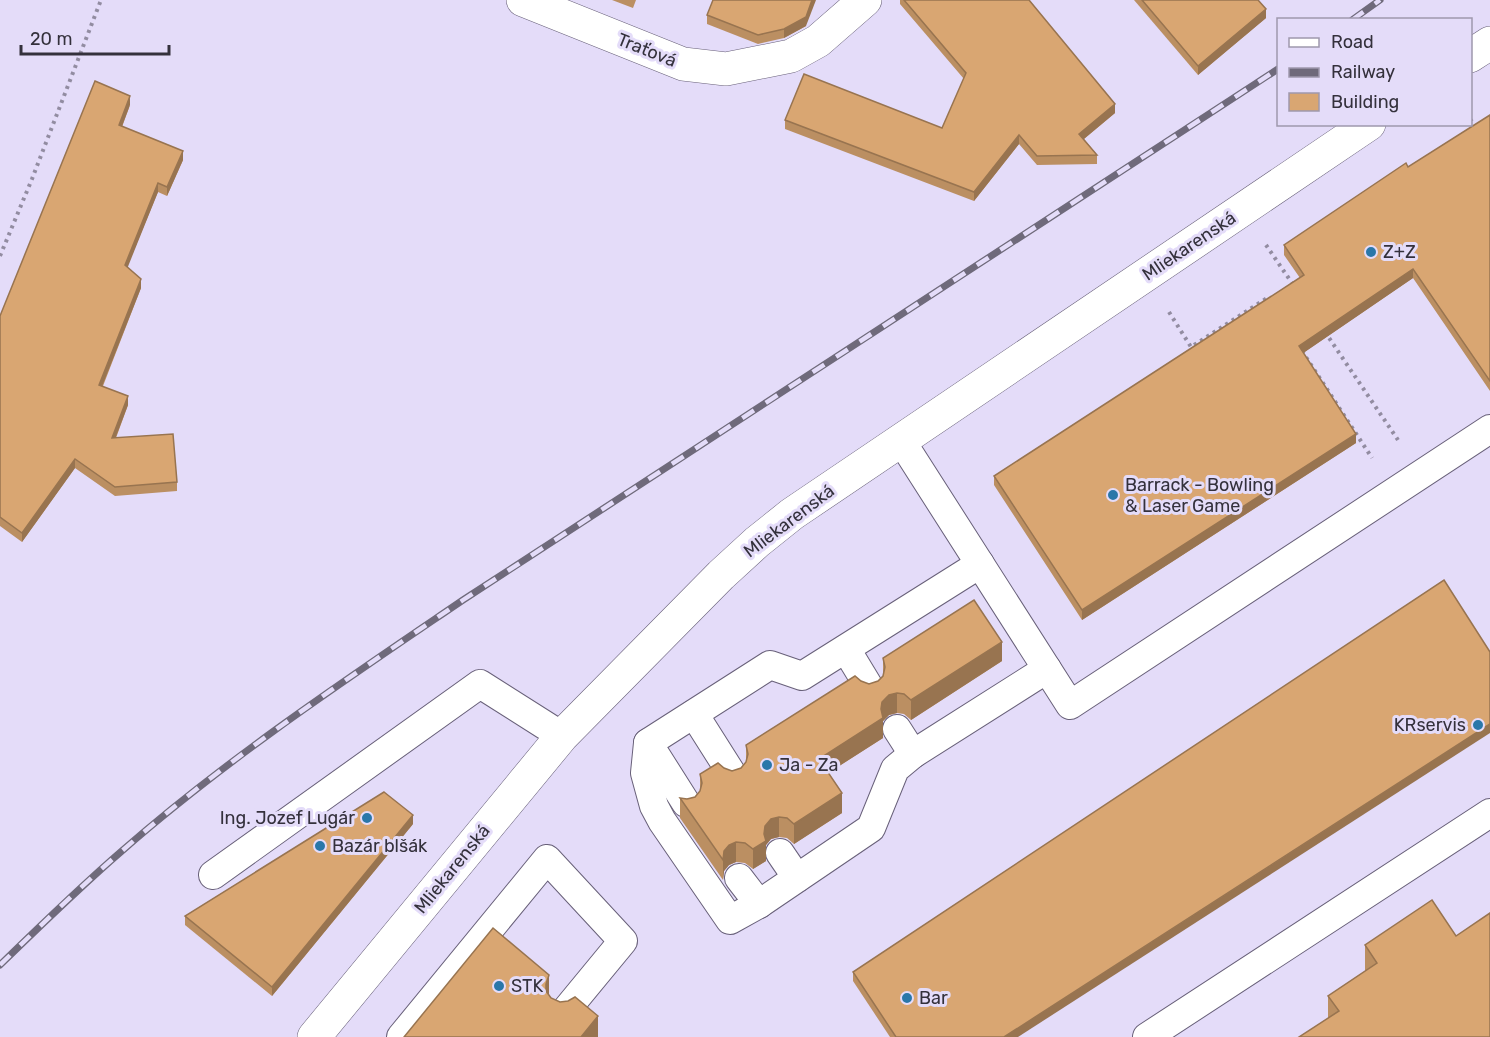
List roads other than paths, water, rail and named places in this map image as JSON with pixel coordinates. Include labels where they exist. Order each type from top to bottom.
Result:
[{"type":"street","name":"Traťová","points":[[523,0],[683,64],[726,69],[791,56],[818,41],[865,0]]},
{"type":"street","points":[[1472,55],[1490,43]]},
{"type":"street","name":"Mliekarenská","points":[[314,1037],[562,736],[713,583],[757,542],[792,514],[902,442],[1366,126]]},
{"type":"lane","points":[[902,442],[1070,705],[1490,429]]},
{"type":"lane","points":[[648,743],[770,665],[802,676],[980,564]]},
{"type":"lane","points":[[846,649],[869,687]]},
{"type":"lane","points":[[648,743],[645,773],[654,806],[730,920],[759,904],[871,828],[895,769],[913,754],[1047,669]]},
{"type":"lane","points":[[213,875],[480,684],[562,736]]},
{"type":"lane","points":[[694,714],[732,774]]},
{"type":"lane","points":[[897,729],[913,754]]},
{"type":"lane","points":[[648,743],[686,803]]},
{"type":"lane","points":[[1148,1037],[1490,813]]},
{"type":"lane","points":[[780,853],[797,878]]},
{"type":"lane","points":[[401,1037],[547,859],[623,941],[562,1015]]},
{"type":"lane","points":[[739,878],[759,904]]},
{"type":"railway","points":[[1355,18],[1380,0]]},
{"type":"railway","points":[[0,965],[91,878],[163,816],[246,751],[332,690],[463,600],[1277,70]]},
{"type":"place","name":"Z+Z","points":[[1371,252]]},
{"type":"place","name":"Barrack - Bowling & Laser Game","points":[[1113,495]]},
{"type":"place","name":"KRservis","points":[[1478,725]]},
{"type":"place","name":"Ja - Za","points":[[767,765]]},
{"type":"place","name":"Ing. Jozef Lugár","points":[[367,818]]},
{"type":"place","name":"Bazár blšák","points":[[320,846]]},
{"type":"place","name":"STK","points":[[499,986]]},
{"type":"place","name":"Bar","points":[[907,998]]}]
